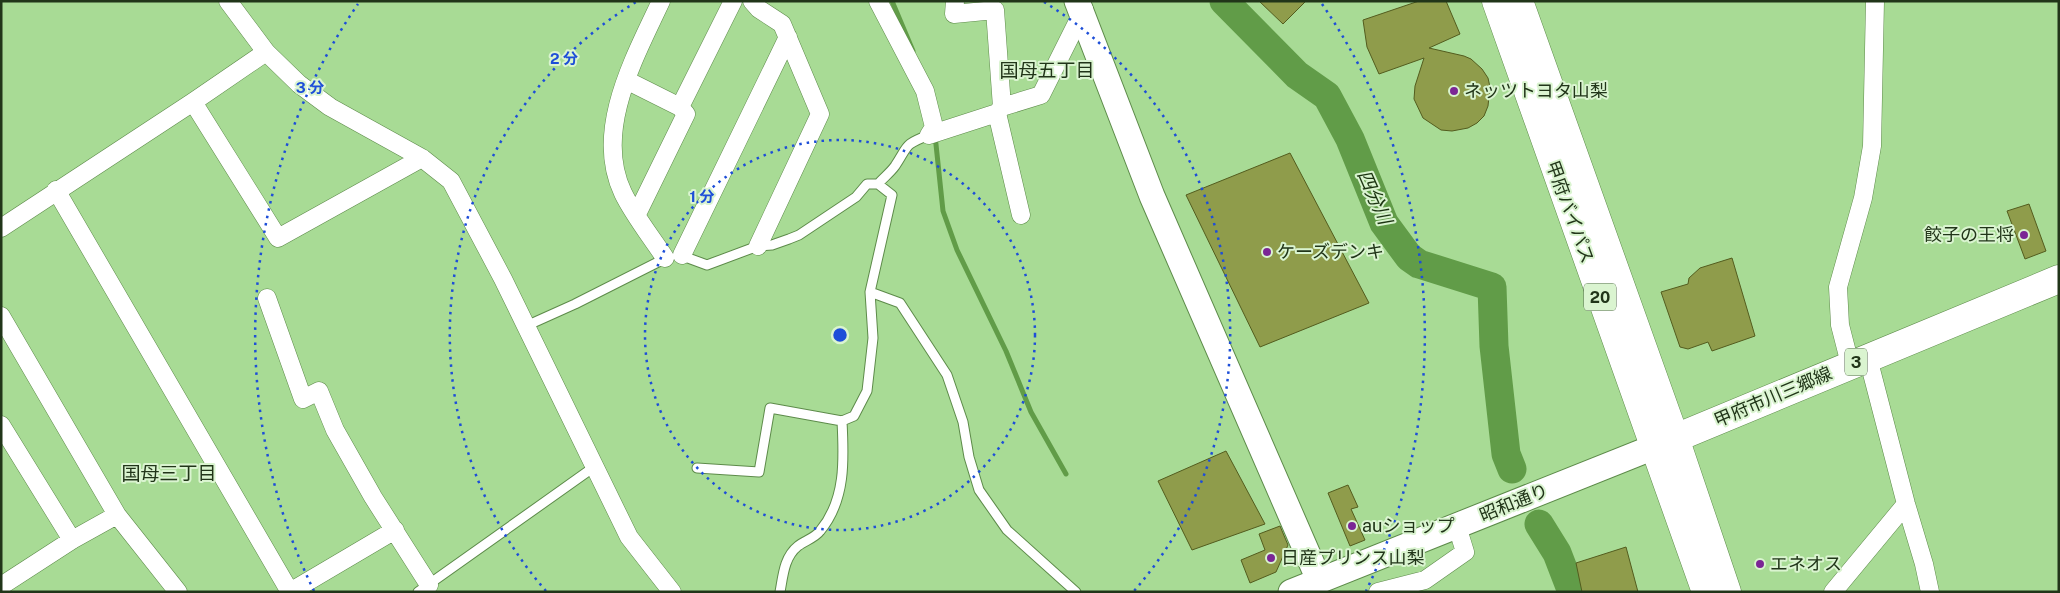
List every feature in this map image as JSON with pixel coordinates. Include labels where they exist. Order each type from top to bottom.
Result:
[{"type":"main road","points":[[1480,1],[1529,65]]},
{"type":"main road","name":"甲府バイパス","points":[[1496,1],[1529,65],[1664,442],[1727,592]]},
{"type":"main road","name":"甲府バイパス","points":[[1519,1],[1529,65]]},
{"type":"main road","points":[[1529,65],[1531,1]]},
{"type":"main road","name":"甲府市川三郷線","points":[[1664,442],[2059,279]]},
{"type":"main road","name":"甲府バイパス","points":[[1664,442],[1706,592]]},
{"type":"street","points":[[228,1],[266,52],[299,84],[330,107],[422,158],[451,181],[469,212],[526,326],[628,537],[672,592]]},
{"type":"street","points":[[661,1],[629,68],[617,109],[612,156],[623,192],[637,214],[674,256],[788,37]]},
{"type":"street","points":[[680,107],[733,1]]},
{"type":"street","points":[[752,1],[759,9],[782,24],[820,114],[758,246]]},
{"type":"street","points":[[878,1],[926,91],[934,128],[929,135]]},
{"type":"street","points":[[955,1],[954,14],[995,10],[999,110],[1021,215]]},
{"type":"street","points":[[1875,1],[1872,146],[1863,198],[1838,287],[1840,325],[1859,361],[1906,504],[1924,564],[1930,592]]},
{"type":"street","points":[[929,135],[1042,95],[1082,6]]},
{"type":"street","points":[[1082,6],[1156,205],[1325,586]]},
{"type":"street","points":[[1,228],[266,52]]},
{"type":"street","points":[[626,80],[680,107],[686,114],[637,214]]},
{"type":"street","points":[[193,102],[278,238],[422,158]]},
{"type":"street","points":[[56,190],[290,592],[395,530]]},
{"type":"street","points":[[268,298],[303,398],[319,391],[335,430],[373,497],[395,530],[424,588]]},
{"type":"street","points":[[1,316],[117,514],[178,592]]},
{"type":"street","points":[[1,425],[72,540]]},
{"type":"street","name":"昭和通り","points":[[1291,592],[1325,586],[1457,526],[1664,442]]},
{"type":"street","points":[[1833,592],[1906,504]]},
{"type":"street","points":[[1,586],[72,540],[117,514]]},
{"type":"street","points":[[1378,592],[1425,586],[1465,552],[1457,526]]},
{"type":"lane","points":[[878,184],[894,168],[905,148],[913,141],[929,135]]},
{"type":"lane","points":[[526,326],[674,256],[706,264],[758,246],[772,245],[799,235],[856,197],[868,184],[878,184],[892,195],[870,292],[872,338],[867,391],[854,416],[842,420],[770,408],[759,472],[697,468]]},
{"type":"lane","points":[[870,292],[900,303],[946,375],[963,422],[969,457],[980,490],[1007,530],[1076,592]]},
{"type":"lane","points":[[780,592],[788,558],[797,546],[819,533],[836,507],[844,462],[842,420]]},
{"type":"lane","points":[[424,588],[594,467]]},
{"type":"building","points":[[1259,1],[1306,1],[1283,24]]},
{"type":"building","points":[[1419,1],[1446,1],[1460,34],[1429,48],[1471,59],[1482,69],[1488,78],[1490,87],[1488,106],[1484,116],[1468,128],[1452,131],[1441,130],[1423,118],[1414,99],[1415,86],[1424,58],[1379,74],[1367,47],[1363,20]]},
{"type":"building","points":[[1290,153],[1369,303],[1260,347],[1186,195]]},
{"type":"building","points":[[2029,204],[2046,251],[2025,259],[2007,211]]},
{"type":"building","points":[[1732,258],[1755,336],[1712,351],[1708,342],[1688,349],[1680,347],[1661,292],[1688,284],[1689,278],[1700,268]]},
{"type":"building","points":[[1226,451],[1265,524],[1192,550],[1158,481]]},
{"type":"building","points":[[1348,485],[1358,507],[1351,509],[1365,540],[1350,546],[1328,493]]},
{"type":"building","points":[[1280,526],[1288,545],[1276,572],[1250,583],[1241,560],[1265,550],[1259,534]]},
{"type":"building","points":[[1626,547],[1638,592],[1582,592],[1576,563]]},
{"type":"waterway","points":[[892,1],[913,51]]},
{"type":"waterway","name":"四分川","points":[[1224,1],[1297,75],[1327,96],[1350,139],[1384,223],[1409,257],[1419,264],[1492,287],[1494,346],[1506,454],[1512,469]]},
{"type":"waterway","points":[[935,135],[943,211],[957,250],[1006,351],[1031,412],[1066,474]]},
{"type":"waterway","name":"四分川","points":[[1539,524],[1557,553],[1572,592]]},
{"type":"place","name":"ネッツトヨタ山梨","points":[[1454,91]]},
{"type":"place","name":"餃子の王将","points":[[2024,235]]},
{"type":"place","name":"ケーズデンキ","points":[[1267,252]]},
{"type":"place","name":"auショップ","points":[[1352,526]]},
{"type":"place","name":"日産プリンス山梨","points":[[1271,558]]},
{"type":"place","name":"エネオス","points":[[1760,564]]},
{"type":"district","name":"国母五丁目","points":[[1047,70]]},
{"type":"district","name":"国母三丁目","points":[[169,473]]}]
